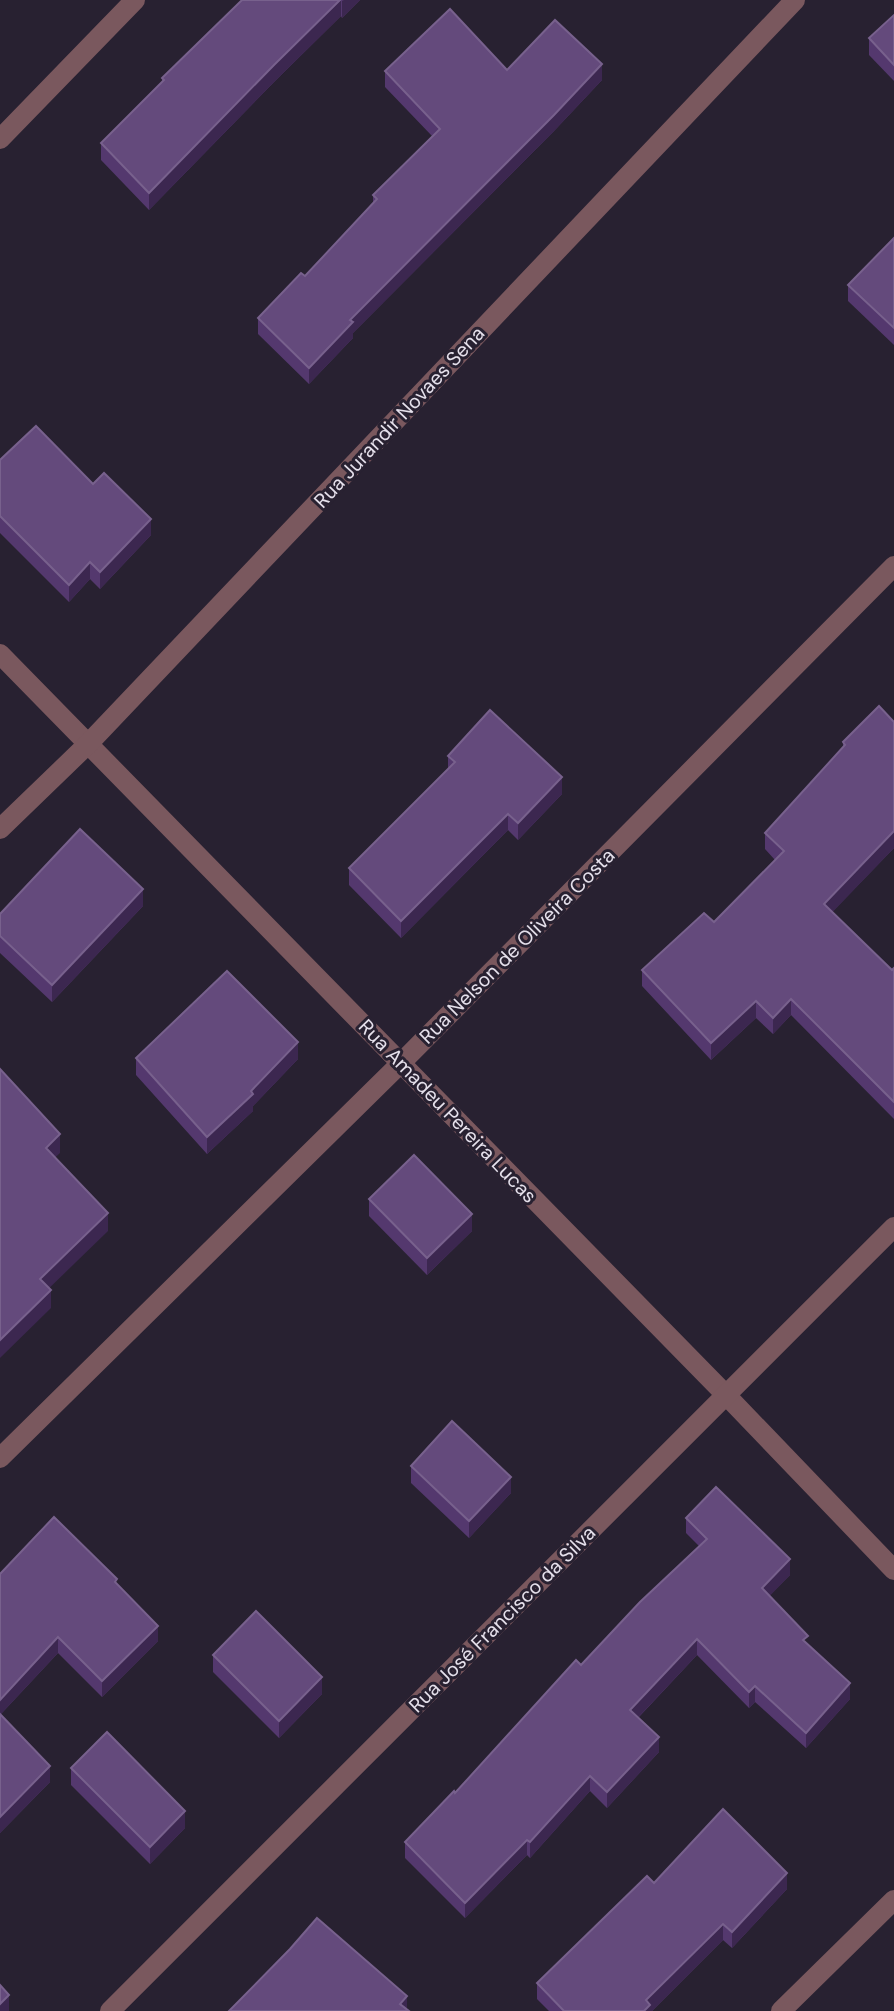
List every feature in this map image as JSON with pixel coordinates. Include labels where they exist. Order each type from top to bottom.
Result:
[{"type":"street","points":[[0,139],[135,0]]},
{"type":"street","name":"Rua Jurandir Novaes Sena","points":[[0,829],[89,743],[795,0]]},
{"type":"street","name":"Rua Nelson de Oliveira Costa","points":[[0,1458],[401,1063],[894,566]]},
{"type":"street","name":"Rua Amadeu Pereira Lucas","points":[[0,654],[894,1570]]},
{"type":"street","name":"Rua José Francisco da Silva","points":[[110,2011],[894,1227]]},
{"type":"street","points":[[781,2011],[894,1900]]},
{"type":"building","points":[[242,0],[340,0],[149,193],[101,143]]},
{"type":"building","points":[[450,9],[507,70],[555,20],[602,64],[350,320],[353,322],[309,368],[258,318],[301,273],[305,276],[377,199],[373,195],[440,129],[385,71]]},
{"type":"building","points":[[894,15],[894,65],[869,38]]},
{"type":"building","points":[[894,238],[894,328],[848,285]]},
{"type":"building","points":[[36,426],[93,484],[104,473],[151,519],[100,572],[90,562],[69,585],[0,516],[0,460]]},
{"type":"building","points":[[879,706],[894,722],[894,831],[824,904],[892,970],[894,968],[894,1102],[791,999],[773,1018],[756,1001],[711,1043],[642,970],[704,913],[714,922],[784,851],[765,833],[845,745],[843,742]]},
{"type":"building","points":[[490,710],[562,777],[518,823],[508,814],[401,921],[349,868],[455,762],[448,756]]},
{"type":"building","points":[[80,829],[143,889],[52,985],[0,936],[0,914]]},
{"type":"building","points":[[227,971],[298,1042],[251,1091],[253,1094],[207,1137],[136,1058]]},
{"type":"building","points":[[0,1069],[60,1134],[46,1148],[108,1213],[40,1279],[51,1290],[0,1340]]},
{"type":"building","points":[[414,1155],[472,1214],[427,1258],[369,1199]]},
{"type":"building","points":[[452,1421],[511,1477],[469,1521],[411,1466]]},
{"type":"building","points":[[716,1487],[790,1559],[762,1588],[808,1636],[803,1640],[850,1683],[806,1733],[755,1686],[749,1692],[697,1639],[630,1710],[659,1737],[607,1792],[590,1776],[530,1842],[527,1840],[465,1903],[405,1842],[455,1793],[576,1660],[581,1665],[640,1602],[707,1539],[686,1518]]},
{"type":"building","points":[[54,1517],[117,1579],[115,1582],[158,1626],[102,1681],[58,1637],[0,1700],[0,1574]]},
{"type":"building","points":[[256,1611],[322,1677],[279,1721],[213,1655]]},
{"type":"building","points":[[0,1714],[50,1766],[0,1817]]},
{"type":"building","points":[[107,1732],[185,1811],[150,1847],[71,1768]]},
{"type":"building","points":[[723,1809],[787,1873],[732,1932],[723,1924],[646,2000],[650,2005],[644,2011],[564,2011],[537,1983],[647,1876],[654,1883]]},
{"type":"building","points":[[317,1918],[407,1996],[400,2004],[409,2011],[229,2011]]},
{"type":"building","points":[[0,1985],[9,1995],[0,2004]]}]
